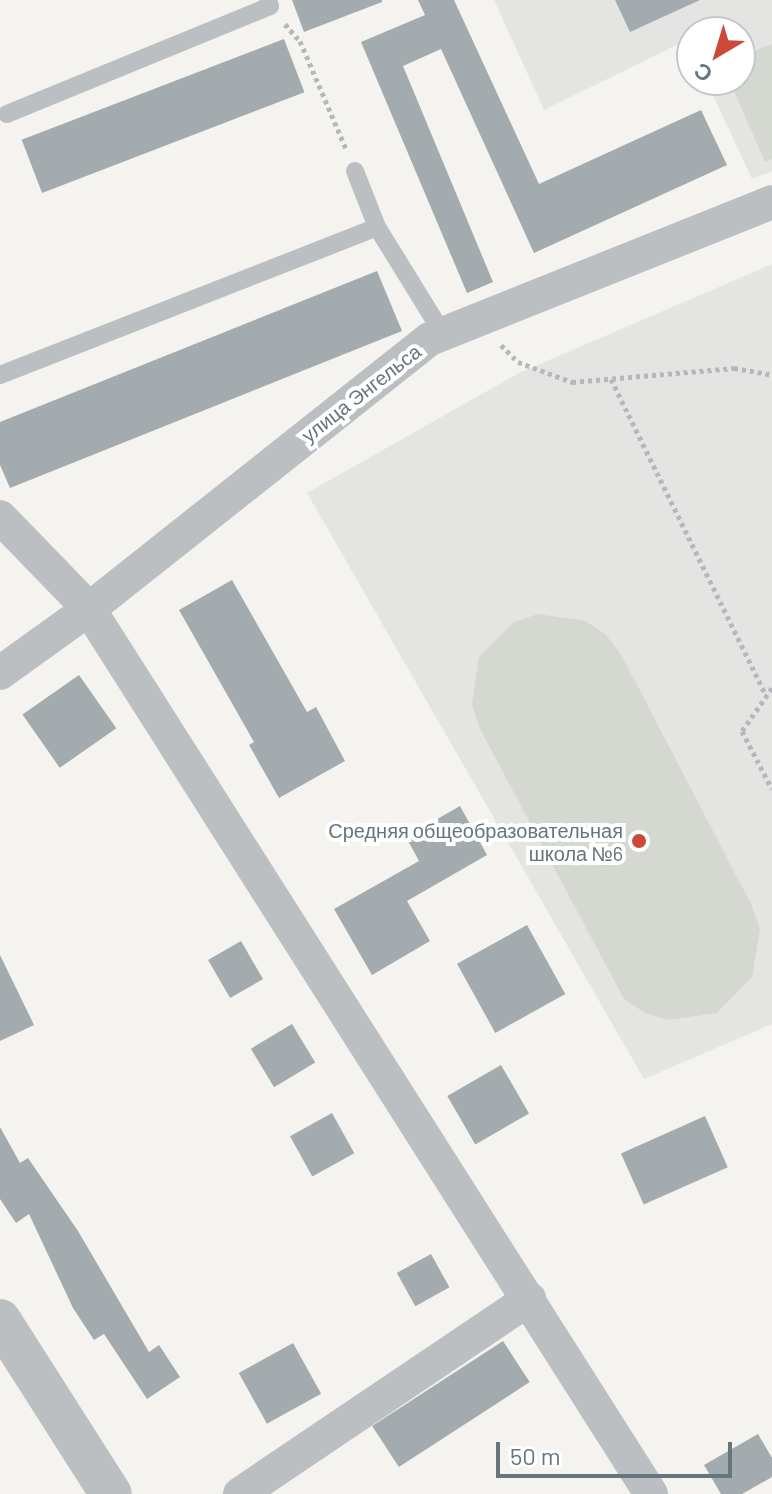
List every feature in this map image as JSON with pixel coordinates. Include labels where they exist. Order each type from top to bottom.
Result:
[{"type":"street","name":"улица Энгельса","points":[[0,673],[89,609],[443,334],[772,202]]},
{"type":"street","points":[[0,517],[89,609],[651,1494]]},
{"type":"street","points":[[240,1494],[529,1299]]},
{"type":"street","points":[[5,1337],[111,1494]]},
{"type":"lane","points":[[7,114],[269,3]]},
{"type":"lane","points":[[355,171],[377,227],[443,334]]},
{"type":"lane","points":[[0,375],[377,227]]},
{"type":"path","points":[[269,3],[300,41],[355,171]]},
{"type":"path","points":[[475,321],[518,362],[572,382],[734,368],[772,375]]},
{"type":"path","points":[[611,379],[766,696]]},
{"type":"path","points":[[772,688],[742,731],[772,789]]},
{"type":"shaded area","points":[[494,0],[772,0],[772,171],[752,179],[713,96],[756,96],[756,16],[676,16],[676,45],[544,110]]},
{"type":"shaded area","points":[[772,44],[772,159],[765,162],[736,96],[756,96],[756,50]]},
{"type":"shaded area","name":"Средняя общеобразовательная школа №6","points":[[772,264],[772,1024],[644,1079],[307,493],[519,373]]},
{"type":"shaded area","points":[[538,614],[586,621],[606,635],[622,656],[751,904],[760,929],[752,977],[717,1013],[668,1020],[645,1013],[624,999],[480,729],[472,705],[479,657],[514,622]]},
{"type":"building","points":[[292,0],[382,0],[382,2],[304,32]]},
{"type":"building","points":[[418,0],[454,0],[539,184],[701,110],[727,165],[534,253],[441,49],[403,66],[493,282],[467,293],[361,42],[425,15]]},
{"type":"building","points":[[615,0],[700,0],[630,32]]},
{"type":"building","points":[[284,39],[304,92],[42,193],[22,140]]},
{"type":"building","points":[[377,271],[402,331],[10,488],[0,465],[0,422]]},
{"type":"building","points":[[232,580],[307,712],[316,707],[345,761],[279,798],[249,745],[254,742],[179,610]]},
{"type":"building","points":[[79,675],[116,728],[60,768],[22,715]]},
{"type":"building","points":[[460,806],[487,855],[407,901],[430,941],[372,975],[334,909],[419,861],[406,837]]},
{"type":"building","points":[[527,925],[565,994],[495,1033],[457,964]]},
{"type":"building","points":[[241,941],[263,979],[230,998],[208,960]]},
{"type":"building","points":[[0,955],[34,1025],[0,1041]]},
{"type":"building","points":[[292,1024],[315,1063],[274,1087],[251,1049]]},
{"type":"building","points":[[501,1065],[529,1113],[475,1144],[447,1096]]},
{"type":"building","points":[[332,1113],[354,1153],[312,1177],[290,1136]]},
{"type":"building","points":[[705,1116],[728,1167],[644,1205],[621,1153]]},
{"type":"building","points":[[0,1127],[20,1163],[28,1158],[78,1231],[149,1352],[159,1345],[180,1377],[147,1399],[104,1334],[94,1340],[73,1308],[29,1214],[16,1223],[0,1199]]},
{"type":"building","points":[[431,1254],[449,1287],[415,1306],[397,1273]]},
{"type":"building","points":[[503,1341],[530,1382],[399,1467],[372,1426]]},
{"type":"building","points":[[293,1343],[321,1394],[267,1424],[239,1373]]},
{"type":"building","points":[[758,1434],[772,1458],[772,1477],[742,1494],[721,1494],[704,1465]]},
{"type":"place","name":"Средняя общеобразовательная школа №6","points":[[639,841]]}]
